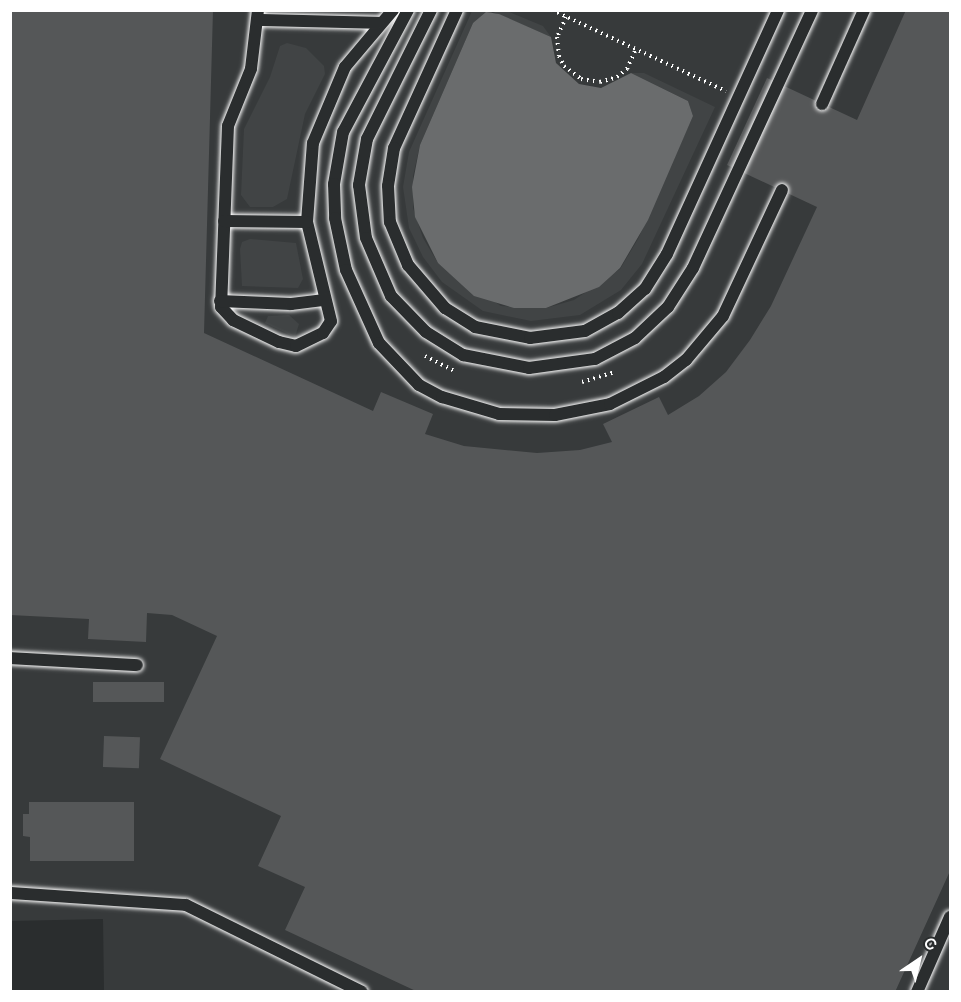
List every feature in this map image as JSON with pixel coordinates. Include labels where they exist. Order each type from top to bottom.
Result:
[{"type":"lane","points":[[379,23],[258,15],[251,69],[228,126],[220,301],[223,311],[232,320],[287,345],[302,344],[330,326],[307,222],[308,172],[318,123],[345,68],[379,23],[393,10]]},
{"type":"lane","points":[[408,10],[344,132],[334,184],[335,218],[349,278],[378,343],[419,385],[442,397],[499,414],[555,416],[610,404],[664,377],[686,360],[723,316],[782,190]]},
{"type":"lane","points":[[431,10],[368,139],[360,185],[366,238],[391,296],[426,332],[463,355],[529,368],[595,359],[635,338],[668,308],[697,260],[812,10]]},
{"type":"lane","points":[[457,10],[398,135],[388,173],[389,211],[403,256],[430,295],[460,319],[494,333],[530,338],[568,335],[602,324],[632,302],[667,254],[740,98],[778,10]]},
{"type":"lane","points":[[822,104],[864,10]]},
{"type":"lane","points":[[224,221],[307,222]]},
{"type":"lane","points":[[220,301],[291,304],[325,300]]},
{"type":"lane","points":[[10,658],[136,665]]},
{"type":"lane","points":[[10,893],[186,905],[362,992]]},
{"type":"lane","points":[[917,992],[951,917]]},
{"type":"path","points":[[552,10],[740,98]]},
{"type":"path","points":[[566,17],[557,37],[559,56],[564,66],[581,80],[600,82],[617,77],[627,69],[636,50]]},
{"type":"path","points":[[424,356],[456,372]]},
{"type":"path","points":[[582,382],[615,372]]},
{"type":"shaded area","points":[[10,11],[950,11],[950,991],[104,991],[103,919],[11,921]]},
{"type":"shaded area","points":[[472,11],[507,11],[543,26],[551,37],[493,12],[473,23],[420,145],[413,176],[413,208],[423,238],[438,263],[501,306],[546,308],[574,300],[620,269],[638,239],[693,116],[688,101],[631,73],[644,73],[715,107],[642,264],[621,290],[580,315],[531,321],[483,311],[442,282],[423,257],[409,228],[403,187],[409,152]]},
{"type":"shaded area","points":[[486,12],[499,14],[551,37],[556,63],[579,84],[601,88],[631,73],[688,101],[693,116],[648,220],[620,268],[599,287],[546,308],[514,308],[474,296],[438,263],[415,217],[412,187],[420,145],[473,23]]},
{"type":"shaded area","points":[[287,43],[306,48],[324,66],[325,74],[305,114],[287,199],[273,207],[250,207],[241,195],[244,129],[270,77],[280,46]]},
{"type":"shaded area","points":[[250,239],[296,243],[303,279],[298,288],[242,286],[240,249],[242,242]]},
{"type":"shaded area","points":[[289,315],[299,324],[295,337],[265,323],[268,316]]},
{"type":"building","points":[[10,10],[213,10],[204,333],[373,411],[381,392],[433,414],[425,434],[464,446],[537,453],[580,450],[612,442],[603,424],[659,397],[668,415],[699,396],[726,372],[750,340],[771,306],[817,207],[727,165],[767,78],[857,120],[906,10],[950,10],[950,871],[895,992],[418,992],[285,930],[305,887],[258,866],[281,816],[160,759],[217,636],[172,615],[147,613],[146,642],[88,639],[89,619],[10,615]]},
{"type":"building","points":[[93,682],[164,682],[164,702],[93,702]]},
{"type":"building","points":[[104,736],[140,737],[139,768],[103,767]]},
{"type":"building","points":[[29,802],[134,802],[134,861],[30,861],[30,837],[23,836],[23,814],[29,814]]}]
